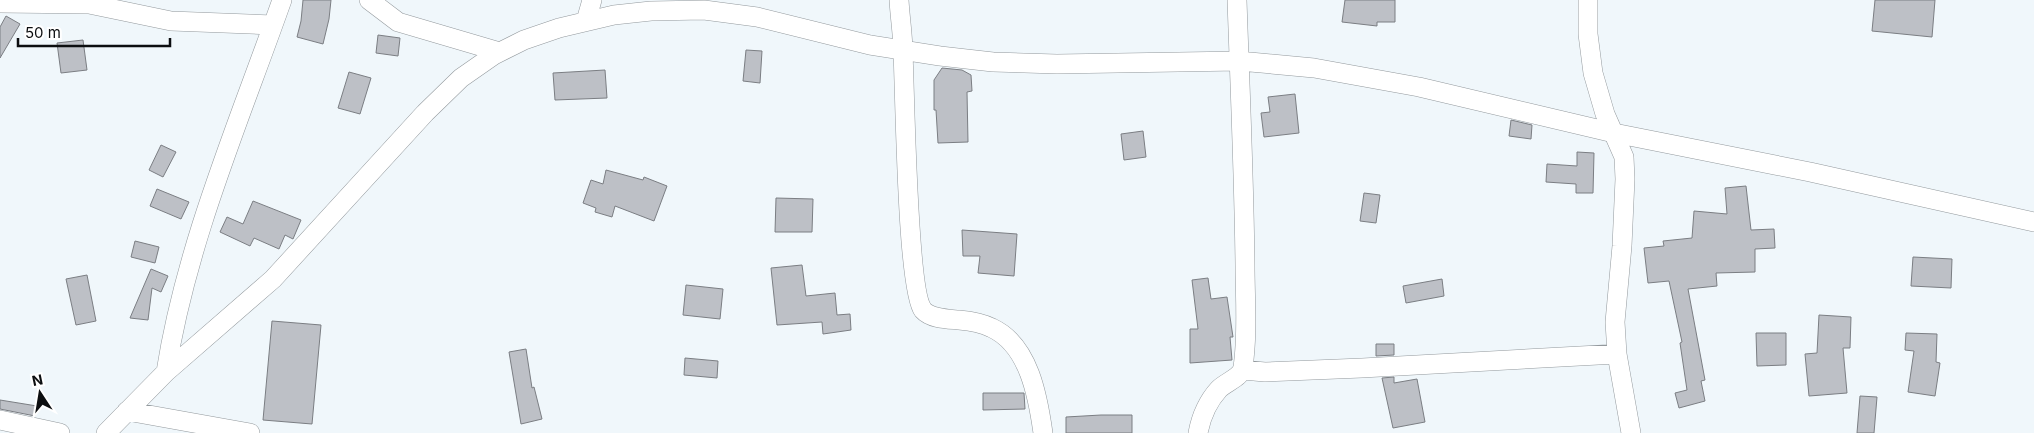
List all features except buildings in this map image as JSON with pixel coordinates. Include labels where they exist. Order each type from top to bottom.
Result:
[{"type":"street","points":[[166,372],[172,335],[190,264],[282,0]]},
{"type":"street","points":[[369,0],[398,22],[500,52]]},
{"type":"street","points":[[586,21],[592,0]]},
{"type":"street","points":[[899,0],[912,246],[918,301],[923,310],[930,316],[974,322],[991,327],[1002,333],[1021,358],[1032,379],[1043,433]]},
{"type":"street","points":[[1237,0],[1245,216],[1243,370]]},
{"type":"street","points":[[1588,0],[1588,34],[1593,73],[1605,114],[1624,157],[1625,179],[1615,322],[1616,354],[1631,433]]},
{"type":"street","points":[[0,3],[89,4],[171,21],[273,25]]},
{"type":"street","points":[[106,433],[166,372],[273,279],[441,97],[468,73],[500,52],[524,40],[559,28],[614,14],[651,10],[704,10],[756,17],[870,45],[903,51],[992,62],[1057,64],[1239,61],[1314,68],[1419,87],[1614,133],[1837,178],[2034,222]]},
{"type":"street","points":[[1198,433],[1200,421],[1218,390],[1243,370],[1265,372],[1362,368],[1616,354]]},
{"type":"street","points":[[127,411],[250,433]]},
{"type":"street","points":[[0,420],[60,433]]}]
